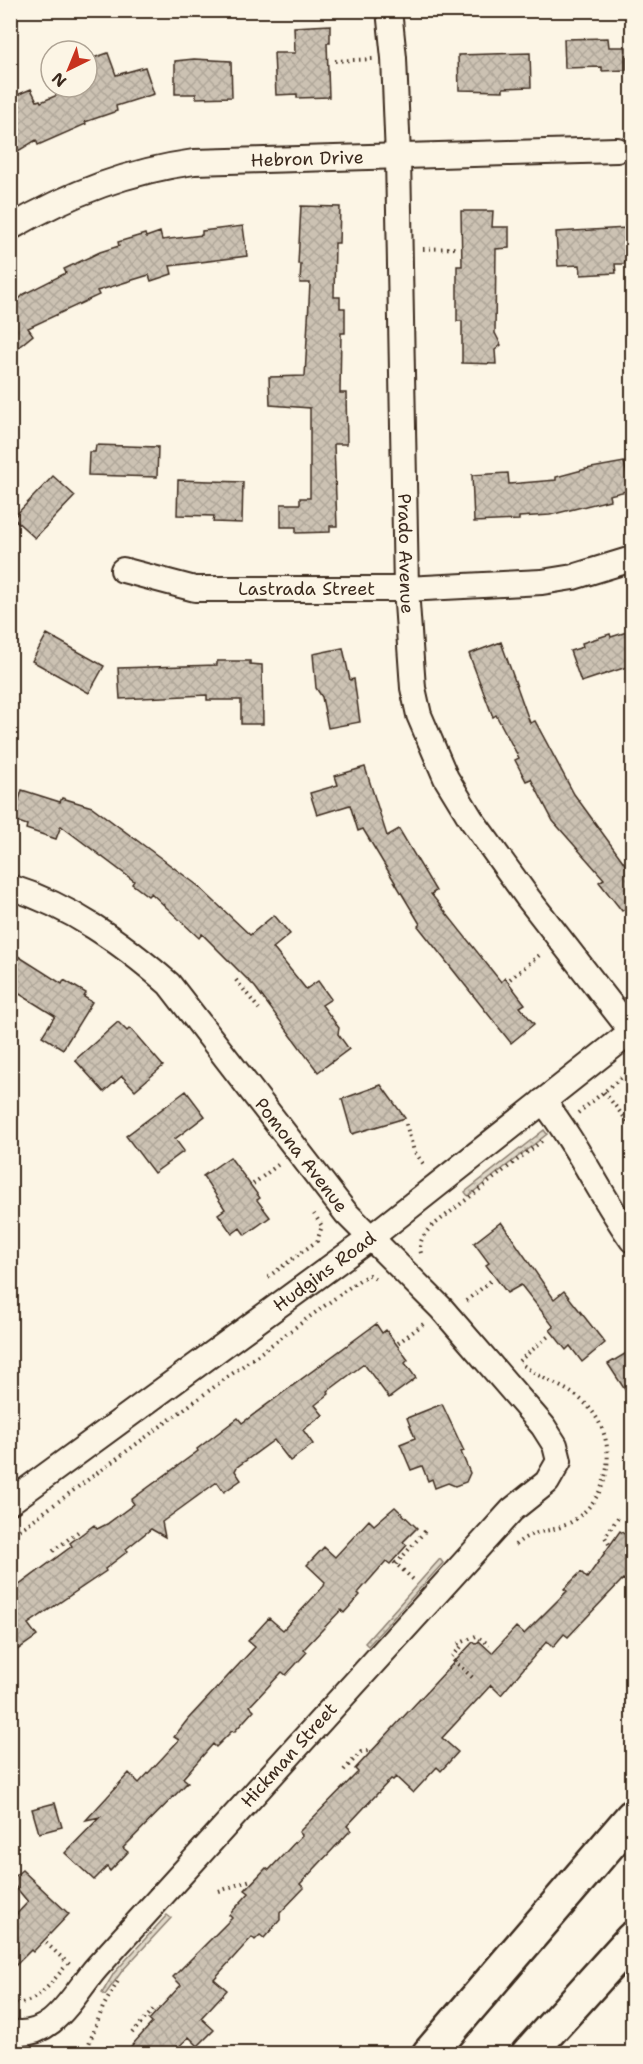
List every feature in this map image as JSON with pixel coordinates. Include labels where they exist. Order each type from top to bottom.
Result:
[{"type":"highway","points":[[429,2054],[633,1817]]},
{"type":"highway","points":[[528,2054],[633,1939]]},
{"type":"street","name":"Prado Avenue","points":[[389,10],[394,58],[398,157],[406,589],[413,688],[430,746],[471,819],[632,1031]]},
{"type":"street","name":"Hebron Drive","points":[[10,228],[40,210],[96,184],[167,165],[229,159],[398,157],[617,150]]},
{"type":"street","name":"Lastrada Street","points":[[123,570],[195,589],[406,589],[543,582],[573,577],[633,559]]},
{"type":"street","name":"Pomona Avenue","points":[[10,887],[78,917],[137,956],[169,984],[236,1067],[297,1151],[436,1319],[543,1426],[555,1445],[559,1461]]},
{"type":"street","name":"Hudgins Road","points":[[10,1502],[369,1239],[632,1031]]},
{"type":"street","points":[[543,1101],[582,1154],[598,1190],[633,1240]]},
{"type":"street","name":"Hickman Street","points":[[12,2033],[37,2032],[53,2022],[86,1980],[512,1510],[547,1482],[559,1461]]},
{"type":"path","points":[[335,61],[394,58]]},
{"type":"path","points":[[399,249],[458,248]]},
{"type":"path","points":[[510,979],[560,939]]},
{"type":"path","points":[[236,980],[259,1009]]},
{"type":"path","points":[[424,1257],[420,1246],[423,1235],[431,1227],[633,1069]]},
{"type":"path","points":[[604,1092],[633,1127]]},
{"type":"path","points":[[406,1124],[414,1151],[440,1184]]},
{"type":"path","points":[[253,1184],[297,1151]]},
{"type":"path","points":[[268,1276],[317,1241],[321,1226],[314,1214]]},
{"type":"path","points":[[10,1538],[369,1275],[382,1284]]},
{"type":"path","points":[[398,1344],[467,1300],[493,1279]]},
{"type":"path","points":[[462,1295],[472,1306]]},
{"type":"path","points":[[418,1317],[436,1319]]},
{"type":"path","points":[[519,1360],[551,1334]]},
{"type":"path","points":[[508,1551],[532,1532],[557,1529],[577,1518],[595,1500],[605,1479],[609,1451],[604,1431],[588,1406],[567,1390],[534,1374],[513,1354]]},
{"type":"path","points":[[609,1544],[605,1537],[619,1516]]},
{"type":"path","points":[[416,1582],[395,1563],[426,1530]]},
{"type":"path","points":[[53,1551],[79,1531]]},
{"type":"path","points":[[474,1678],[451,1658],[459,1646],[476,1636],[490,1645]]},
{"type":"path","points":[[344,1770],[361,1752],[368,1751]]},
{"type":"path","points":[[219,1891],[251,1880]]},
{"type":"path","points":[[46,1943],[86,1980]]},
{"type":"path","points":[[85,2054],[104,2007],[121,1978]]},
{"type":"path","points":[[132,2033],[155,2008]]},
{"type":"shaded area","points":[[544,1130],[547,1134],[468,1196],[465,1192]]},
{"type":"shaded area","points":[[440,1559],[443,1563],[368,1646],[365,1643]]},
{"type":"shaded area","points":[[167,1915],[171,1918],[122,1971],[105,1995],[102,1993],[114,1973]]},
{"type":"building","points":[[330,25],[330,43],[327,43],[329,97],[297,98],[297,94],[276,95],[274,53],[295,53],[294,27]]},
{"type":"building","points":[[608,38],[609,47],[626,47],[626,70],[602,71],[602,67],[565,68],[564,39]]},
{"type":"building","points":[[108,53],[116,75],[145,67],[154,94],[116,106],[117,111],[85,122],[86,124],[38,145],[36,140],[10,156],[10,98],[31,89],[37,101],[41,102],[48,99],[99,99],[99,56]]},
{"type":"building","points":[[530,53],[531,87],[503,88],[503,91],[459,90],[458,55]]},
{"type":"building","points":[[194,59],[231,61],[232,97],[196,98],[196,94],[175,94],[175,61]]},
{"type":"building","points":[[301,206],[340,207],[339,243],[335,243],[334,297],[340,297],[340,308],[345,308],[345,333],[341,333],[340,393],[346,393],[347,444],[334,444],[337,526],[330,526],[330,532],[296,533],[296,527],[281,527],[281,504],[300,504],[300,498],[310,498],[310,408],[270,405],[269,377],[305,376],[310,283],[300,283],[301,264],[298,264]]},
{"type":"building","points":[[461,211],[493,211],[492,227],[509,227],[509,248],[496,249],[495,333],[501,345],[495,350],[496,364],[462,363],[462,321],[457,321],[457,266],[462,266]]},
{"type":"building","points":[[243,226],[247,256],[170,266],[172,274],[151,281],[149,275],[97,291],[99,295],[28,328],[33,335],[10,354],[10,308],[24,294],[66,273],[64,269],[119,246],[118,242],[145,234],[146,237],[160,232],[162,240],[202,235],[202,231]]},
{"type":"building","points":[[627,228],[629,256],[624,264],[615,264],[616,273],[581,275],[580,265],[558,266],[556,232]]},
{"type":"building","points":[[96,445],[158,447],[157,477],[88,475],[89,452],[95,452]]},
{"type":"building","points":[[624,462],[631,490],[609,495],[610,500],[550,515],[519,517],[519,520],[474,522],[472,475],[508,473],[509,484],[556,480],[556,477],[586,469]]},
{"type":"building","points":[[53,476],[75,496],[35,538],[13,518]]},
{"type":"building","points":[[178,480],[243,482],[242,523],[213,522],[214,516],[177,515]]},
{"type":"building","points":[[633,630],[633,665],[581,682],[570,651],[583,647],[582,643],[610,634],[611,637]]},
{"type":"building","points":[[47,634],[104,666],[89,693],[32,661]]},
{"type":"building","points":[[501,642],[530,723],[535,721],[574,794],[633,875],[633,903],[622,911],[599,882],[604,879],[553,821],[531,779],[526,781],[515,760],[519,758],[496,715],[493,717],[469,654]]},
{"type":"building","points":[[343,648],[350,680],[354,679],[360,722],[328,728],[322,697],[316,688],[313,654]]},
{"type":"building","points":[[217,661],[250,661],[250,664],[262,665],[263,724],[241,724],[241,700],[207,700],[207,695],[120,699],[118,668],[217,665]]},
{"type":"building","points":[[365,767],[387,836],[399,829],[436,891],[431,894],[501,982],[505,978],[525,1004],[520,1007],[534,1024],[511,1043],[418,926],[420,924],[363,829],[358,831],[350,805],[317,815],[310,793],[338,785],[335,776]]},
{"type":"building","points":[[22,790],[60,802],[62,798],[92,807],[197,885],[250,935],[274,915],[290,934],[273,948],[306,989],[318,981],[331,999],[322,1005],[339,1028],[338,1034],[349,1049],[318,1072],[255,987],[202,934],[199,938],[151,893],[148,896],[132,884],[134,881],[61,826],[56,839],[26,829],[27,825],[13,820]]},
{"type":"building","points":[[10,951],[62,984],[64,980],[86,993],[84,997],[92,1002],[63,1049],[42,1036],[55,1016],[10,988]]},
{"type":"building","points":[[118,1022],[127,1031],[130,1028],[163,1066],[135,1090],[122,1076],[104,1092],[75,1060]]},
{"type":"building","points":[[381,1085],[405,1118],[352,1134],[342,1099]]},
{"type":"building","points":[[186,1091],[205,1116],[175,1139],[184,1151],[154,1173],[126,1136]]},
{"type":"building","points":[[230,1157],[260,1198],[257,1200],[270,1217],[245,1235],[240,1228],[232,1234],[218,1214],[225,1209],[203,1176]]},
{"type":"building","points":[[501,1222],[554,1299],[564,1291],[605,1343],[582,1362],[570,1346],[566,1350],[550,1330],[554,1327],[521,1285],[507,1293],[486,1265],[489,1263],[474,1243]]},
{"type":"building","points":[[376,1324],[382,1333],[386,1330],[408,1360],[405,1363],[416,1378],[389,1398],[364,1364],[328,1391],[329,1394],[315,1405],[323,1415],[303,1430],[313,1444],[290,1461],[274,1440],[237,1467],[235,1471],[241,1480],[224,1492],[217,1482],[162,1522],[165,1537],[151,1529],[126,1549],[128,1551],[105,1569],[106,1571],[28,1624],[37,1636],[10,1655],[10,1592],[72,1546],[70,1543],[94,1525],[97,1529],[107,1524],[134,1504],[131,1500],[198,1451],[197,1449],[238,1418],[242,1423]]},
{"type":"building","points":[[633,1349],[633,1402],[608,1364]]},
{"type":"building","points":[[442,1404],[464,1451],[461,1452],[470,1473],[466,1482],[455,1486],[448,1483],[435,1488],[432,1479],[428,1481],[422,1466],[411,1470],[400,1444],[415,1438],[407,1418]]},
{"type":"building","points":[[395,1507],[417,1528],[403,1542],[407,1545],[390,1564],[386,1561],[344,1613],[341,1610],[304,1649],[307,1652],[286,1675],[282,1672],[250,1706],[254,1710],[234,1732],[232,1731],[216,1747],[213,1744],[183,1778],[188,1782],[123,1848],[128,1852],[110,1871],[107,1867],[94,1880],[65,1853],[100,1817],[86,1820],[129,1773],[139,1783],[179,1740],[174,1737],[188,1719],[255,1647],[248,1641],[269,1618],[283,1630],[324,1586],[325,1582],[307,1565],[324,1547],[335,1557],[369,1520],[374,1525]]},
{"type":"building","points":[[620,1531],[633,1540],[633,1585],[623,1579],[568,1637],[564,1634],[553,1647],[547,1641],[501,1695],[491,1685],[442,1738],[458,1752],[441,1771],[437,1767],[413,1793],[396,1777],[391,1779],[347,1826],[351,1830],[300,1884],[304,1888],[280,1913],[280,1920],[264,1938],[260,1935],[255,1940],[252,1937],[214,1979],[227,1990],[201,2018],[214,2030],[198,2046],[189,2037],[171,2054],[124,2054],[152,2023],[149,2020],[181,1985],[173,1977],[232,1918],[229,1915],[249,1893],[245,1890],[266,1868],[269,1870],[302,1835],[299,1832],[358,1772],[355,1769],[473,1642],[476,1644],[479,1641],[492,1653],[516,1627],[524,1634],[567,1591],[564,1589],[581,1572],[587,1578]]},
{"type":"building","points":[[55,1803],[62,1827],[39,1833],[32,1809]]},
{"type":"building","points":[[22,1870],[69,1914],[33,1952],[31,1950],[10,1971],[10,1921],[28,1902],[10,1880]]}]
